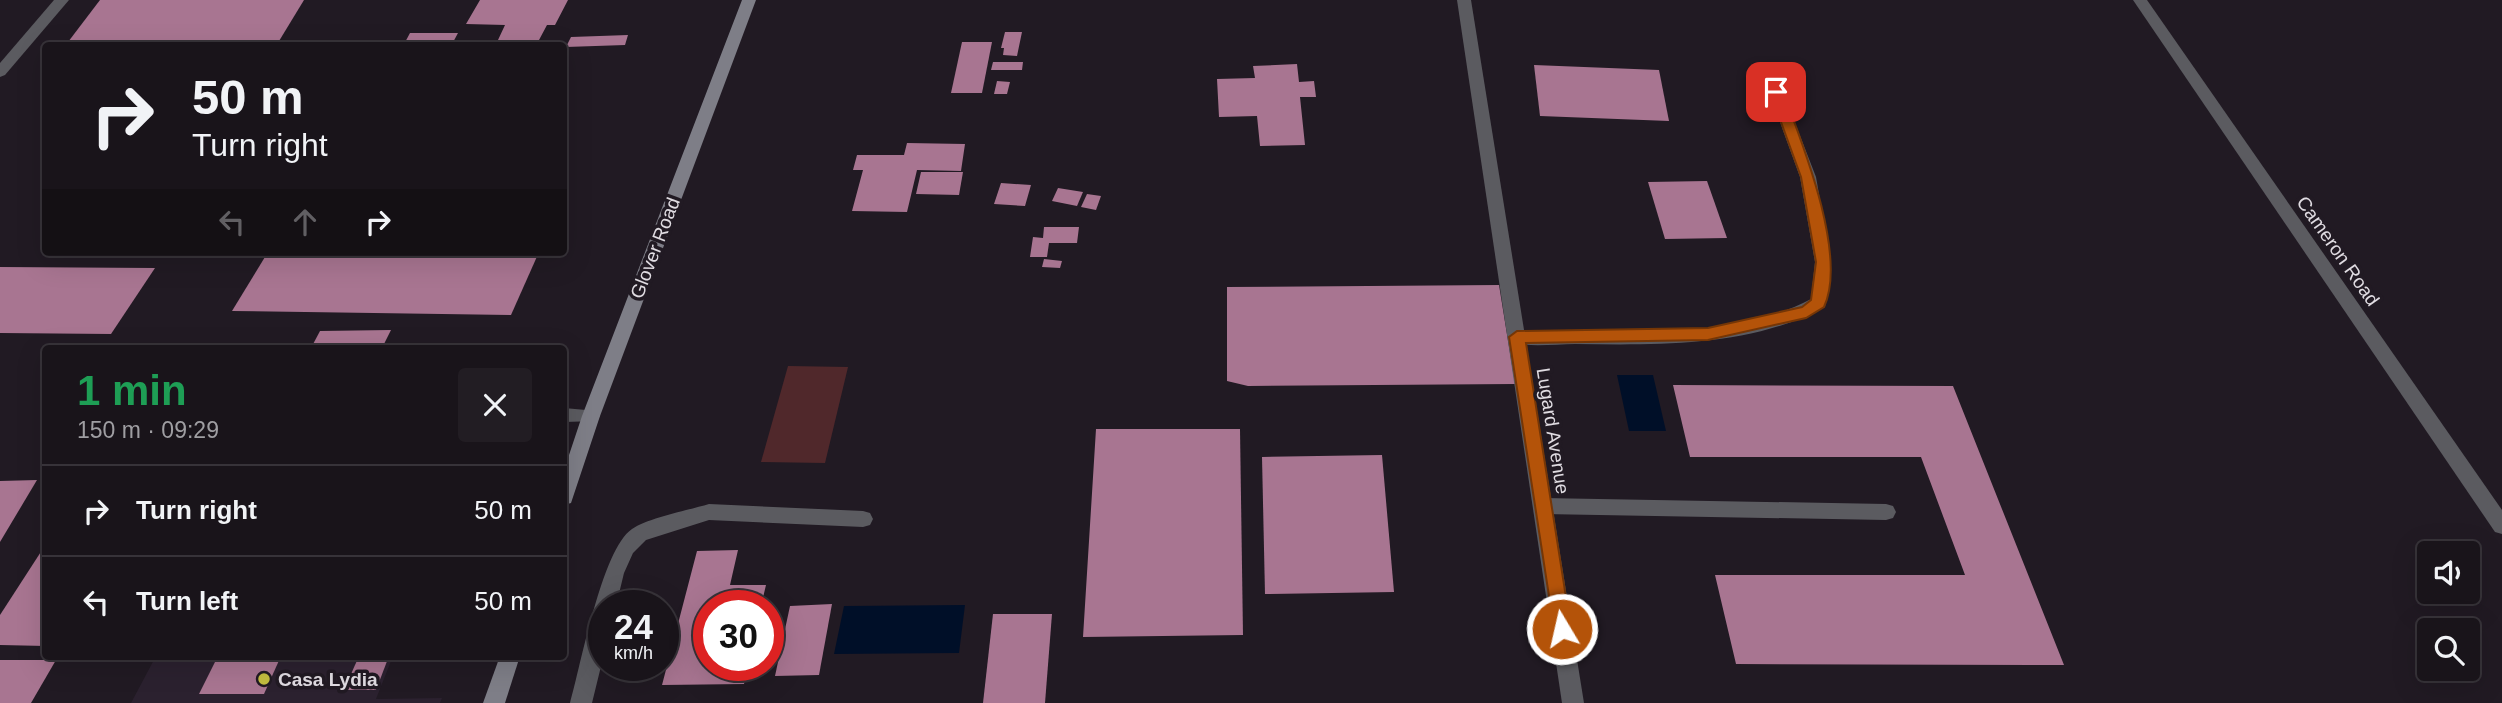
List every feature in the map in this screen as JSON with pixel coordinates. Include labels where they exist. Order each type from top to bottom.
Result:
[{"type":"street","points":[[0,72],[62,0]]},
{"type":"street","name":"Glover Road","points":[[567,488],[591,416],[749,0]]},
{"type":"street","name":"Lugard Avenue","points":[[1464,0],[1573,703]]},
{"type":"street","name":"Cameron Road","points":[[2140,0],[2502,526]]},
{"type":"street","points":[[1517,337],[1708,334],[1806,312],[1819,302],[1823,262],[1808,177],[1776,92]]},
{"type":"street","points":[[567,415],[591,416]]},
{"type":"street","points":[[1543,506],[1886,512]]},
{"type":"street","points":[[610,590],[614,573],[626,547],[640,534],[709,512],[863,519]]},
{"type":"street","points":[[494,703],[509,660]]},
{"type":"street","points":[[581,703],[588,675]]},
{"type":"shaded area","points":[[788,366],[848,367],[825,463],[761,462]]},
{"type":"shaded area","name":"Casa Lydia","points":[[154,660],[391,660],[376,699],[442,698],[440,703],[131,703]]},
{"type":"water","points":[[1617,375],[1653,375],[1666,431],[1629,431]]},
{"type":"water","points":[[965,605],[959,653],[834,654],[844,606]]},
{"type":"building","points":[[100,0],[304,0],[278,42],[68,42]]},
{"type":"building","points":[[480,0],[568,0],[555,25],[547,25],[539,40],[498,40],[505,25],[466,24]]},
{"type":"building","points":[[1005,32],[1022,32],[1017,56],[1003,55],[1004,48],[1001,48]]},
{"type":"building","points":[[410,33],[458,33],[453,42],[405,42]]},
{"type":"building","points":[[628,35],[625,45],[567,47],[571,37]]},
{"type":"building","points":[[962,42],[992,42],[982,93],[951,93]]},
{"type":"building","points":[[993,62],[1023,62],[1022,70],[991,70]]},
{"type":"building","points":[[1297,64],[1299,82],[1314,81],[1316,97],[1300,97],[1305,145],[1260,146],[1257,116],[1219,117],[1217,79],[1255,78],[1253,66]]},
{"type":"building","points":[[1534,65],[1659,70],[1669,121],[1540,116]]},
{"type":"building","points":[[997,81],[1010,82],[1007,94],[994,94]]},
{"type":"building","points":[[907,143],[965,144],[961,171],[917,170],[907,212],[852,211],[863,170],[853,170],[857,155],[904,155]]},
{"type":"building","points":[[921,172],[963,172],[959,195],[916,194]]},
{"type":"building","points":[[1707,181],[1727,238],[1665,239],[1648,182]]},
{"type":"building","points":[[1001,183],[1031,185],[1025,206],[994,204]]},
{"type":"building","points":[[1058,188],[1083,192],[1077,206],[1052,201]]},
{"type":"building","points":[[1087,194],[1101,196],[1096,210],[1081,207]]},
{"type":"building","points":[[1044,227],[1079,227],[1077,243],[1049,243],[1047,257],[1030,257],[1033,237],[1043,238]]},
{"type":"building","points":[[266,256],[537,256],[511,315],[232,311]]},
{"type":"building","points":[[1044,259],[1062,261],[1060,268],[1042,267]]},
{"type":"building","points":[[0,267],[155,268],[111,334],[0,333]]},
{"type":"building","points":[[1499,285],[1515,384],[1248,386],[1227,381],[1227,287]]},
{"type":"building","points":[[391,330],[384,345],[313,345],[320,331]]},
{"type":"building","points":[[1673,385],[1953,386],[2064,665],[1736,664],[1715,575],[1965,575],[1921,457],[1690,457]]},
{"type":"building","points":[[1096,429],[1240,429],[1243,635],[1083,637]]},
{"type":"building","points":[[1382,455],[1394,592],[1265,594],[1262,457]]},
{"type":"building","points":[[37,480],[0,542],[0,481]]},
{"type":"building","points":[[42,550],[42,646],[0,645],[0,615]]},
{"type":"building","points":[[738,550],[730,585],[766,585],[765,590],[693,590],[693,681],[745,681],[744,684],[662,685],[663,681],[679,681],[679,620],[697,551]]},
{"type":"building","points":[[832,604],[819,675],[784,676],[784,634],[790,606]]},
{"type":"building","points":[[993,614],[1052,614],[1045,703],[983,703]]},
{"type":"building","points":[[0,660],[56,660],[31,703],[0,703]]},
{"type":"building","points":[[216,660],[279,660],[264,694],[199,694]]},
{"type":"building","points":[[357,660],[387,660],[376,690],[344,690]]},
{"type":"place","name":"Casa Lydia","points":[[264,679]]},
{"type":"route","points":[[1562,629],[1517,337],[1591,338],[1708,334],[1758,325],[1806,312],[1819,302],[1823,262],[1808,177],[1776,92]]}]
